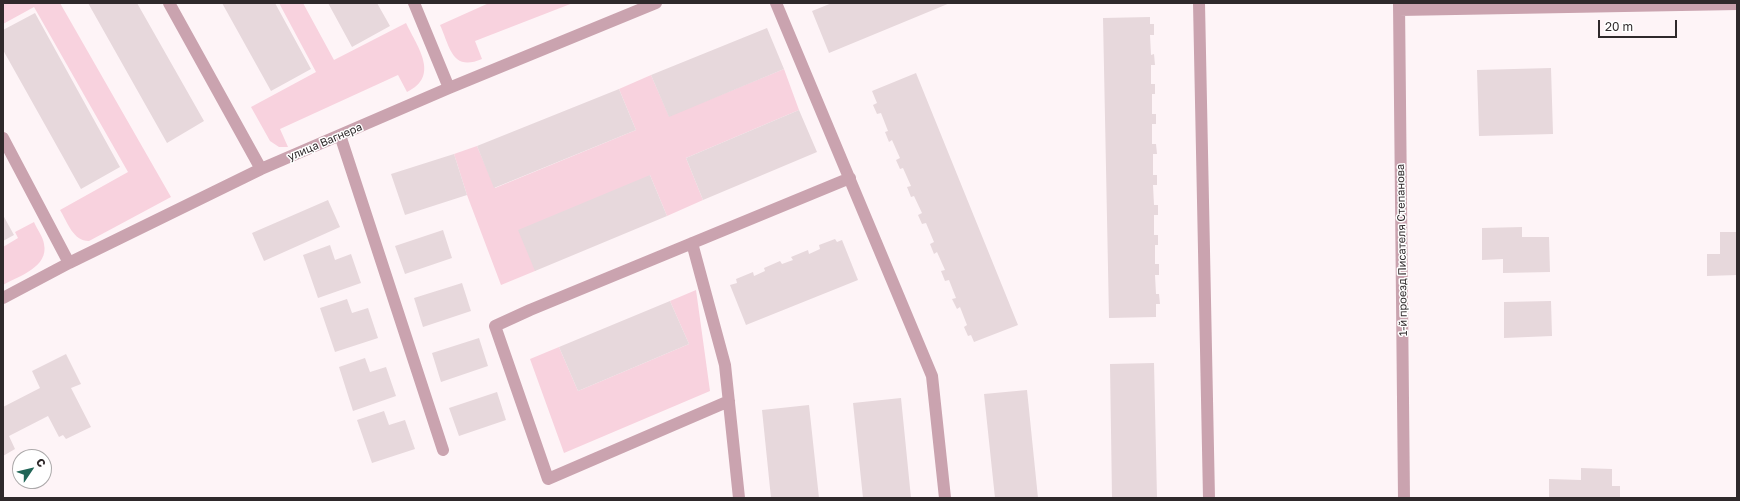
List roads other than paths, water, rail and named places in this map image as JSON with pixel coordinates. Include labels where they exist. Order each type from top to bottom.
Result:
[{"type":"street","points":[[169,3],[262,169]]},
{"type":"street","points":[[414,3],[449,88]]},
{"type":"street","name":"улица Вагнера","points":[[3,298],[69,263],[262,169],[639,6],[656,3]]},
{"type":"street","points":[[776,3],[932,376],[945,498]]},
{"type":"street","points":[[1199,3],[1209,498]]},
{"type":"street","points":[[1399,6],[1737,4]]},
{"type":"street","name":"1-й проезд Писателя Степанова","points":[[1399,6],[1404,498]]},
{"type":"street","points":[[340,135],[443,450]]},
{"type":"street","points":[[3,138],[69,263]]},
{"type":"street","points":[[729,401],[548,479],[494,326],[850,178]]},
{"type":"street","points":[[692,243],[725,365],[738,498]]}]
